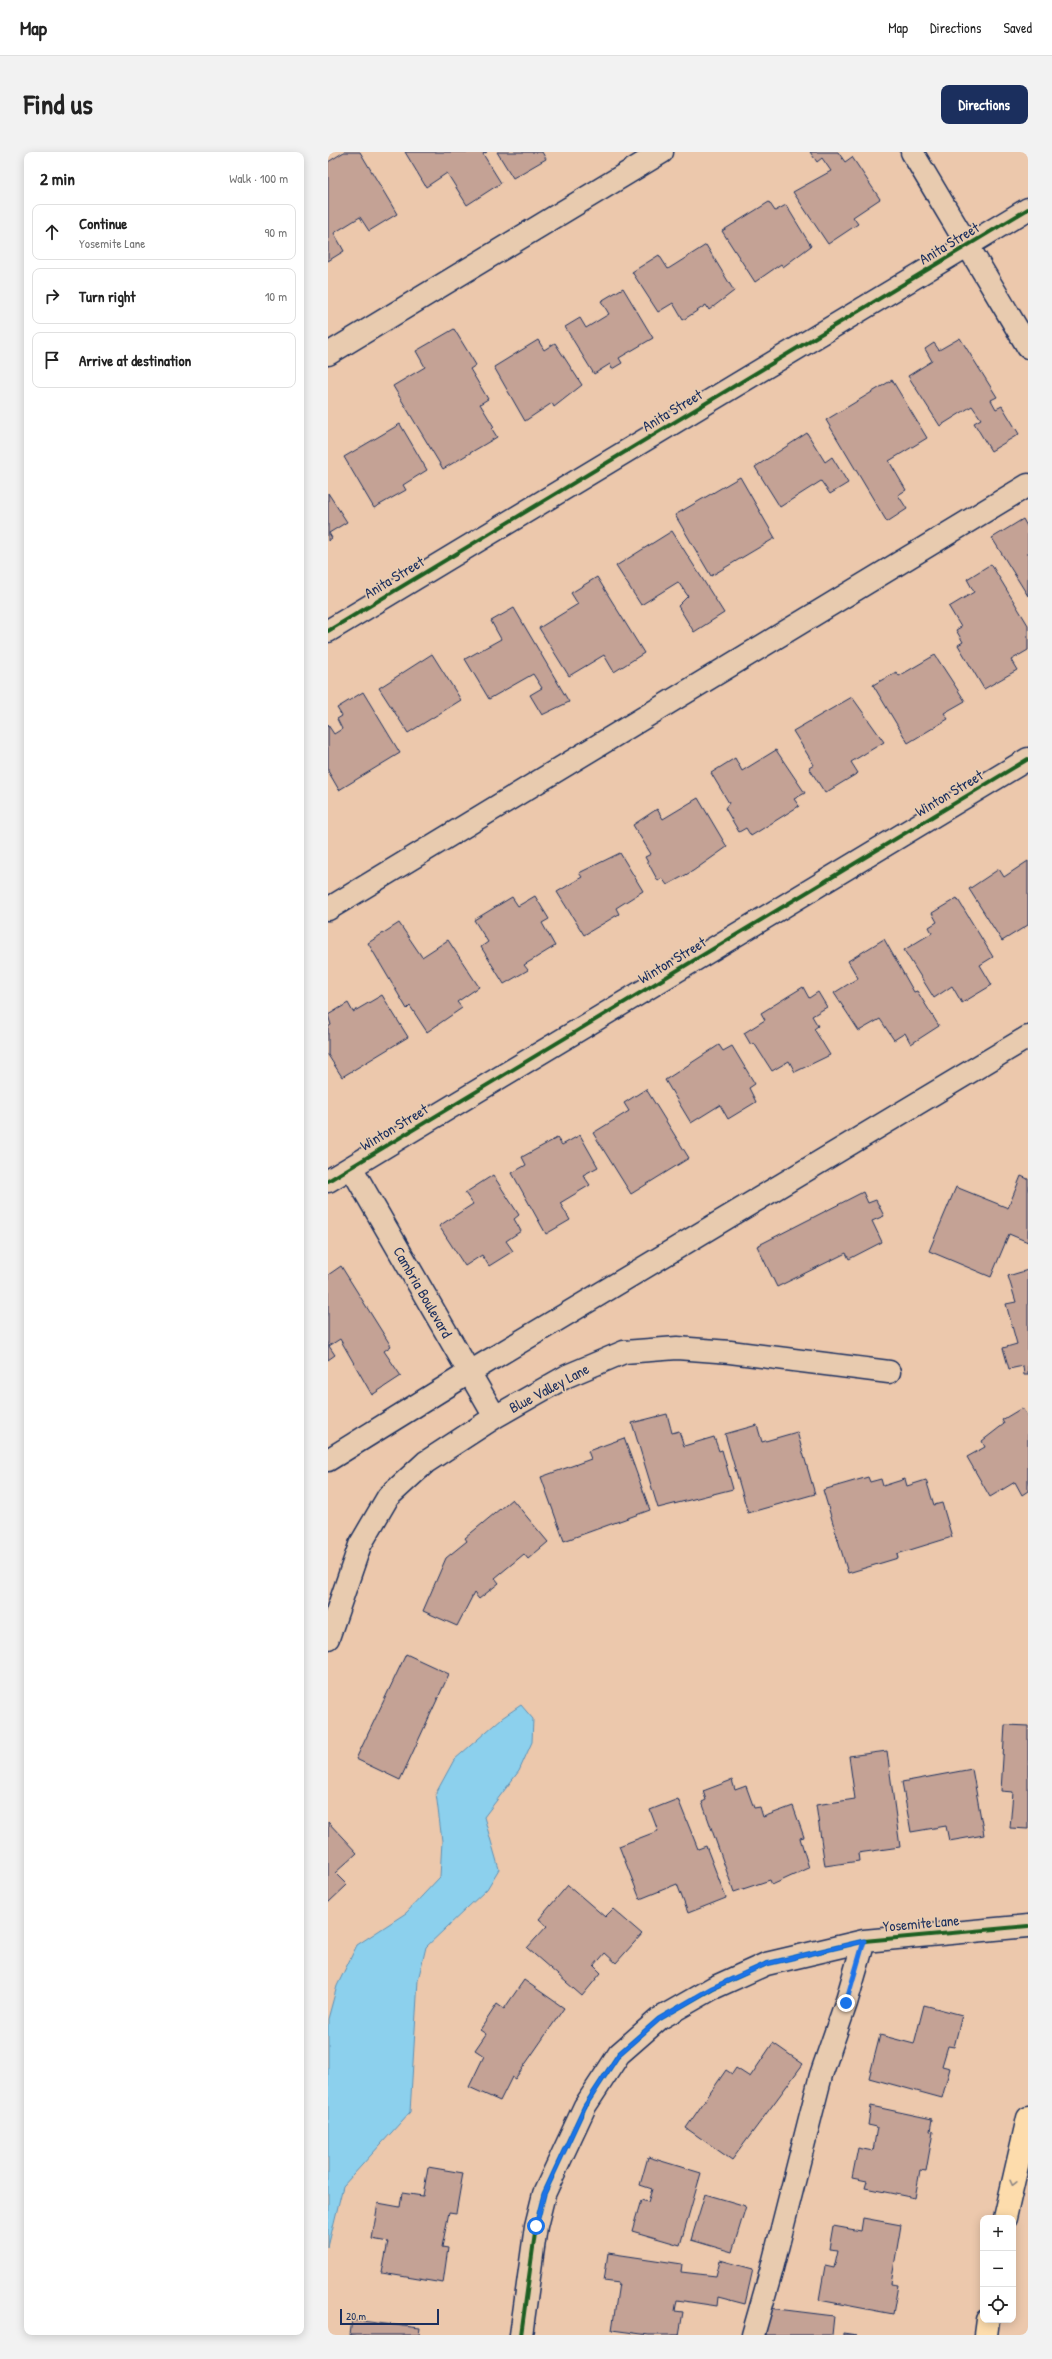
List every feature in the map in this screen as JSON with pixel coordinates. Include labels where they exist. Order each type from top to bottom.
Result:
[{"type":"main road","points":[[1006,2215],[1028,2118]]},
{"type":"main road","points":[[986,2335],[988,2323]]},
{"type":"street","points":[[328,354],[662,152]]},
{"type":"street","points":[[912,152],[1028,347]]},
{"type":"street","name":"Anita Street","points":[[328,631],[1028,209]]},
{"type":"street","points":[[328,909],[1028,485]]},
{"type":"street","name":"Winton Street","points":[[328,1181],[1028,759]]},
{"type":"street","points":[[328,1460],[470,1372],[1028,1037]]},
{"type":"street","name":"Cambria Boulevard","points":[[351,1167],[496,1417]]},
{"type":"street","name":"Blue Valley Lane","points":[[328,1638],[360,1545],[388,1497],[426,1462],[496,1417],[567,1376],[624,1352],[685,1348],[730,1352],[889,1372]]},
{"type":"street","name":"Yosemite Lane","points":[[521,2335],[536,2226],[544,2194],[585,2106],[619,2054],[659,2019],[712,1988],[766,1964],[864,1941],[1028,1926]]},
{"type":"street","points":[[753,2335],[771,2272],[822,2075],[864,1941]]},
{"type":"water","points":[[521,1705],[533,1719],[532,1742],[519,1771],[484,1817],[499,1869],[487,1889],[426,1947],[418,1980],[410,2112],[343,2186],[328,2247],[328,2019],[337,1986],[357,1945],[406,1913],[440,1877],[442,1841],[436,1793],[454,1760],[502,1718]]},
{"type":"building","points":[[344,152],[360,152],[397,214],[369,231],[360,217],[334,233],[344,251],[328,261],[328,162]]},
{"type":"building","points":[[405,152],[487,152],[483,154],[501,183],[467,205],[447,173],[426,187]]},
{"type":"building","points":[[497,152],[542,152],[546,159],[513,178]]},
{"type":"building","points":[[810,152],[838,152],[845,162],[852,157],[880,199],[853,217],[858,224],[828,244],[793,192],[831,171],[822,158],[817,162]]},
{"type":"building","points":[[769,202],[775,211],[786,205],[811,246],[783,267],[781,264],[755,282],[722,231]]},
{"type":"building","points":[[706,245],[734,291],[709,310],[706,305],[683,320],[673,303],[658,312],[632,272],[659,255],[668,269]]},
{"type":"building","points":[[623,288],[653,338],[619,358],[622,363],[612,369],[610,364],[594,374],[565,327],[580,318],[586,328],[609,314],[601,301]]},
{"type":"building","points":[[454,329],[476,365],[470,369],[488,399],[480,404],[494,427],[492,429],[497,437],[443,469],[393,386],[425,367],[416,351]]},
{"type":"building","points":[[960,338],[997,397],[991,400],[996,409],[1002,406],[1019,434],[991,451],[974,423],[981,419],[972,406],[940,426],[908,376],[932,361],[925,349],[934,343],[939,350]]},
{"type":"building","points":[[538,340],[544,350],[555,343],[582,385],[554,407],[552,403],[525,421],[494,367]]},
{"type":"building","points":[[892,380],[927,438],[889,461],[906,490],[898,495],[907,509],[887,522],[826,420]]},
{"type":"building","points":[[400,424],[427,470],[403,485],[406,490],[374,508],[344,457]]},
{"type":"building","points":[[807,433],[825,462],[832,457],[848,483],[830,494],[821,481],[780,507],[755,467]]},
{"type":"building","points":[[740,477],[775,538],[711,576],[675,515]]},
{"type":"building","points":[[328,493],[347,522],[329,533],[332,538],[328,541]]},
{"type":"building","points":[[1023,519],[1028,528],[1028,596],[992,538]]},
{"type":"building","points":[[672,531],[724,613],[694,632],[678,606],[688,596],[678,582],[641,605],[616,566]]},
{"type":"building","points":[[991,564],[1028,625],[1028,650],[1011,660],[1017,670],[984,689],[958,645],[963,642],[956,630],[961,627],[949,607],[974,592],[967,579]]},
{"type":"building","points":[[597,577],[644,653],[614,672],[604,655],[569,676],[539,628],[578,604],[571,593]]},
{"type":"building","points":[[514,608],[569,702],[542,715],[530,695],[542,688],[533,674],[489,699],[465,659],[501,639],[491,621]]},
{"type":"building","points":[[432,654],[461,700],[408,733],[379,688]]},
{"type":"building","points":[[935,655],[965,701],[944,713],[948,719],[908,743],[873,685],[896,672],[899,676]]},
{"type":"building","points":[[363,692],[400,753],[339,790],[328,771],[328,725],[334,734],[342,729],[337,719],[342,716],[337,708]]},
{"type":"building","points":[[852,697],[884,742],[851,762],[858,773],[825,793],[809,768],[814,765],[793,731]]},
{"type":"building","points":[[776,750],[805,793],[794,799],[799,806],[751,836],[746,828],[739,832],[725,808],[729,803],[711,773],[735,758],[742,771]]},
{"type":"building","points":[[698,798],[727,847],[693,871],[667,885],[662,878],[658,881],[645,857],[651,854],[633,825],[657,809],[663,819]]},
{"type":"building","points":[[620,853],[643,891],[616,908],[619,914],[584,935],[557,892],[582,877],[579,873]]},
{"type":"building","points":[[1028,861],[1028,925],[1002,941],[969,889],[999,869],[1004,877]]},
{"type":"building","points":[[535,896],[549,919],[542,923],[555,946],[524,965],[528,970],[504,984],[481,947],[488,942],[474,920],[512,897],[518,906]]},
{"type":"building","points":[[957,898],[993,957],[980,965],[992,985],[962,1003],[952,986],[934,998],[904,950],[932,933],[929,927],[937,922],[932,913]]},
{"type":"building","points":[[399,923],[422,957],[448,940],[479,987],[457,1002],[462,1008],[427,1032],[410,1006],[407,1009],[368,943]]},
{"type":"building","points":[[884,939],[914,992],[917,991],[939,1026],[911,1044],[905,1033],[894,1040],[880,1019],[859,1031],[834,993],[858,978],[848,961]]},
{"type":"building","points":[[803,987],[809,998],[818,992],[827,1007],[812,1016],[818,1026],[814,1029],[830,1055],[795,1072],[789,1061],[772,1071],[754,1043],[751,1045],[744,1033],[765,1020],[761,1013]]},
{"type":"building","points":[[382,995],[408,1037],[342,1077],[328,1055],[328,1027],[331,1025],[328,1015],[348,1003],[353,1012]]},
{"type":"building","points":[[719,1045],[723,1051],[732,1046],[755,1084],[749,1088],[756,1102],[728,1119],[720,1105],[691,1123],[665,1080]]},
{"type":"building","points":[[646,1089],[689,1158],[631,1194],[593,1133],[629,1111],[624,1103]]},
{"type":"building","points":[[580,1135],[598,1167],[583,1175],[590,1185],[560,1203],[570,1220],[546,1234],[512,1173],[526,1165],[522,1157],[557,1138],[562,1145]]},
{"type":"building","points":[[493,1175],[519,1215],[514,1219],[521,1231],[506,1241],[513,1251],[489,1266],[482,1255],[465,1266],[439,1226],[473,1204],[465,1193]]},
{"type":"building","points":[[1021,1176],[1028,1179],[1028,1242],[1009,1234],[991,1277],[929,1251],[956,1187],[1008,1208]]},
{"type":"building","points":[[863,1192],[868,1203],[876,1200],[884,1216],[872,1221],[882,1242],[849,1259],[846,1253],[777,1287],[757,1246]]},
{"type":"building","points":[[341,1266],[391,1346],[384,1351],[401,1376],[372,1395],[340,1339],[329,1346],[335,1355],[328,1360],[328,1275]]},
{"type":"building","points":[[1028,1270],[1028,1375],[1024,1375],[1023,1366],[1009,1369],[1003,1348],[1017,1344],[1006,1304],[1016,1302],[1008,1276]]},
{"type":"building","points":[[1022,1408],[1028,1417],[1028,1491],[1022,1495],[1015,1482],[990,1497],[967,1457],[985,1447],[982,1441],[1004,1424],[1002,1420]]},
{"type":"building","points":[[667,1414],[672,1433],[679,1431],[684,1446],[714,1437],[719,1451],[722,1450],[733,1489],[658,1508],[632,1423]]},
{"type":"building","points":[[757,1425],[762,1442],[797,1432],[815,1494],[748,1513],[725,1434]]},
{"type":"building","points":[[624,1438],[650,1510],[564,1541],[541,1477],[591,1459],[588,1451]]},
{"type":"building","points":[[868,1477],[870,1482],[881,1479],[883,1486],[905,1479],[907,1486],[926,1480],[934,1505],[942,1503],[952,1537],[897,1554],[898,1558],[848,1573],[823,1490]]},
{"type":"building","points":[[512,1499],[548,1542],[528,1559],[524,1554],[495,1578],[499,1583],[479,1599],[474,1593],[457,1626],[423,1611],[446,1558],[467,1541],[465,1538]]},
{"type":"building","points":[[406,1654],[449,1674],[400,1780],[356,1759]]},
{"type":"building","points":[[1005,1725],[1028,1726],[1028,1829],[1010,1828],[1013,1792],[1001,1791]]},
{"type":"building","points":[[887,1751],[900,1847],[858,1853],[859,1861],[825,1866],[816,1805],[855,1799],[849,1756]]},
{"type":"building","points":[[972,1769],[984,1835],[949,1841],[946,1826],[911,1832],[902,1782]]},
{"type":"building","points":[[732,1780],[735,1790],[746,1786],[754,1808],[760,1807],[763,1817],[793,1806],[804,1837],[800,1838],[809,1868],[772,1885],[770,1880],[734,1892],[702,1802],[706,1800],[703,1791]]},
{"type":"building","points":[[678,1799],[698,1849],[706,1846],[726,1898],[688,1913],[677,1884],[640,1899],[619,1846],[658,1831],[650,1810]]},
{"type":"building","points":[[328,1822],[357,1853],[335,1873],[347,1885],[328,1903]]},
{"type":"building","points":[[568,1885],[605,1917],[613,1909],[642,1934],[616,1963],[605,1953],[594,1966],[601,1973],[582,1996],[527,1948],[547,1926],[539,1919]]},
{"type":"building","points":[[524,1980],[564,2008],[515,2079],[512,2077],[500,2101],[469,2087],[484,2056],[475,2050],[486,2034],[480,2030],[497,2004],[504,2009]]},
{"type":"building","points":[[924,2005],[962,2015],[954,2047],[948,2046],[942,2066],[950,2068],[942,2098],[869,2078],[880,2035],[914,2044]]},
{"type":"building","points":[[773,2043],[803,2064],[732,2160],[686,2128],[726,2070],[732,2074],[736,2068],[750,2077]]},
{"type":"building","points":[[871,2106],[932,2119],[930,2131],[933,2132],[926,2171],[920,2170],[915,2198],[865,2188],[867,2181],[852,2178],[858,2148],[873,2151],[877,2127],[868,2125]]},
{"type":"building","points":[[648,2157],[701,2173],[680,2245],[632,2231],[641,2200],[648,2202],[652,2189],[640,2185]]},
{"type":"building","points":[[428,2167],[463,2173],[456,2213],[449,2212],[442,2247],[448,2248],[443,2283],[382,2273],[388,2242],[372,2239],[378,2203],[400,2207],[402,2193],[423,2196]]},
{"type":"building","points":[[705,2194],[746,2206],[732,2252],[691,2240]]},
{"type":"building","points":[[863,2218],[901,2225],[891,2284],[898,2285],[893,2314],[819,2300],[825,2266],[834,2268],[838,2250],[829,2249],[833,2226],[861,2231]]},
{"type":"building","points":[[608,2253],[682,2264],[681,2272],[716,2276],[720,2260],[753,2269],[745,2304],[718,2297],[717,2306],[677,2300],[675,2311],[683,2312],[679,2335],[649,2335],[612,2330],[619,2283],[604,2281]]},
{"type":"building","points":[[769,2308],[834,2316],[832,2335],[766,2335]]},
{"type":"building","points":[[352,2320],[420,2328],[419,2335],[350,2335]]},
{"type":"building","points":[[843,2333],[857,2335],[843,2335]]},
{"type":"cycle path","points":[[328,631],[1028,209]]},
{"type":"cycle path","points":[[328,1181],[1028,759]]},
{"type":"cycle path","points":[[521,2335],[536,2226],[544,2194],[585,2106],[619,2054],[659,2019],[713,1988],[766,1964],[864,1941],[1028,1926]]},
{"type":"route","points":[[536,2226],[544,2194],[585,2106],[619,2054],[659,2019],[712,1988],[766,1964],[839,1945],[864,1941],[846,2003]]}]
